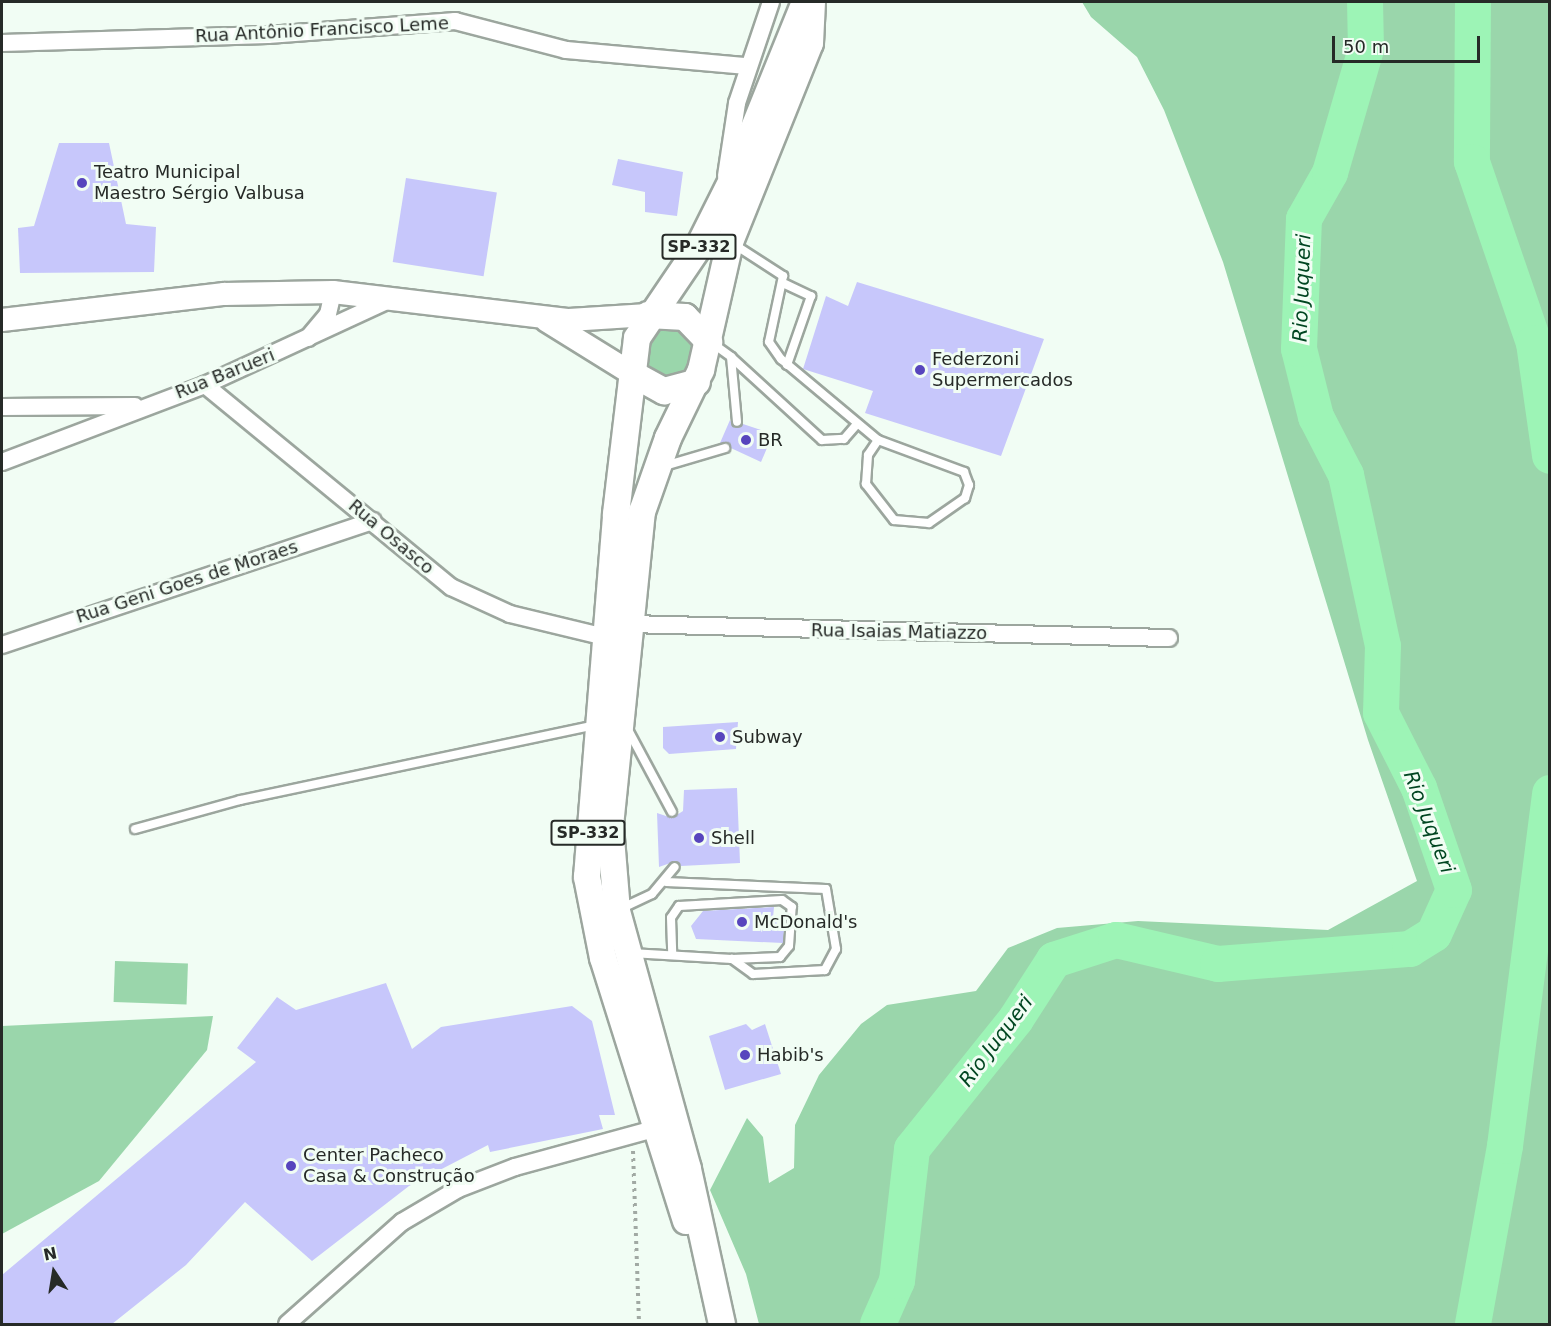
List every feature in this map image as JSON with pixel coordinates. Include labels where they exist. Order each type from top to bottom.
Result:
[{"type":"main road","name":"SP-332","points":[[722,1324],[709,1276],[688,1169],[617,911],[610,826],[605,637],[633,349],[648,315],[682,274],[723,197],[805,2]]},
{"type":"main road","name":"SP-332","points":[[709,1276],[643,1132],[591,908],[588,837],[629,624],[640,522],[657,467],[697,382],[709,342],[730,242],[810,43],[812,2]]},
{"type":"main road","points":[[648,315],[685,317],[709,342]]},
{"type":"main road","points":[[631,373],[664,391],[697,382]]},
{"type":"street","points":[[723,197],[747,66],[771,2]]},
{"type":"street","name":"Rua Antônio Francisco Leme","points":[[2,43],[268,34],[455,21],[566,50],[747,66]]},
{"type":"street","points":[[2,321],[224,294],[333,292],[396,296],[538,316],[589,320],[648,315]]},
{"type":"street","name":"Rua Barueri","points":[[305,341],[328,314],[333,292]]},
{"type":"street","name":"Rua Barueri","points":[[2,462],[144,406],[205,385],[305,341],[396,296]]},
{"type":"street","points":[[538,316],[631,373]]},
{"type":"street","name":"Rua Osasco","points":[[205,385],[374,521],[451,587],[510,614],[605,637]]},
{"type":"street","points":[[2,407],[144,406]]},
{"type":"street","name":"Rua Geni Goes de Moraes","points":[[2,645],[374,521]]},
{"type":"street","name":"Rua Isaias Matiazzo","points":[[629,624],[1169,638]]},
{"type":"street","points":[[287,1324],[402,1222],[458,1189],[643,1132]]},
{"type":"lane","points":[[730,242],[778,269],[785,284],[811,296],[788,365]]},
{"type":"lane","points":[[785,284],[769,342],[788,365],[856,425],[878,440],[964,472],[969,485],[965,498],[929,523],[894,520],[866,484],[868,455],[878,440]]},
{"type":"lane","points":[[709,342],[731,357],[822,440],[844,439],[856,425]]},
{"type":"lane","points":[[731,357],[737,422]]},
{"type":"lane","points":[[657,467],[725,448]]},
{"type":"lane","points":[[135,829],[240,800],[609,721],[672,812]]},
{"type":"lane","points":[[617,911],[666,882],[675,867]]},
{"type":"lane","points":[[666,882],[826,889],[836,949],[825,970],[753,974],[732,959]]},
{"type":"lane","points":[[628,953],[732,959],[773,959],[786,952],[794,924],[789,903],[679,906],[671,918],[672,955]]},
{"type":"path","points":[[639,1324],[643,1132]]},
{"type":"green space","points":[[1082,2],[1549,2],[1549,1324],[759,1324],[746,1274],[710,1190],[747,1118],[763,1137],[769,1183],[794,1168],[795,1125],[819,1075],[861,1024],[887,1005],[976,991],[1008,948],[1057,928],[1138,921],[1328,930],[1417,881],[1368,740],[1223,262],[1164,110],[1137,57],[1091,17]]},
{"type":"green space","points":[[677,326],[689,333],[693,347],[689,369],[670,382],[652,380],[642,363],[647,343],[661,327]]},
{"type":"green space","points":[[115,961],[188,964],[187,1005],[114,1002]]},
{"type":"green space","points":[[213,1016],[207,1050],[99,1181],[2,1234],[2,1026]]},
{"type":"building","name":"Teatro Municipal Maestro Sérgio Valbusa","points":[[59,143],[109,143],[126,224],[156,227],[154,272],[20,273],[18,228],[34,226]]},
{"type":"building","points":[[618,159],[683,172],[677,216],[645,212],[645,192],[612,185]]},
{"type":"building","points":[[406,178],[497,192],[484,276],[393,262]]},
{"type":"building","name":"Federzoni Supermercados","points":[[857,282],[1044,339],[1001,456],[865,413],[873,391],[803,369],[826,296],[848,306]]},
{"type":"building","name":"BR","points":[[730,420],[735,428],[743,424],[773,434],[761,462],[720,443]]},
{"type":"building","points":[[738,722],[736,749],[669,754],[663,748],[663,727]]},
{"type":"building","name":"Shell","points":[[737,788],[740,863],[681,866],[676,861],[659,867],[657,813],[672,818],[683,811],[684,790]]},
{"type":"building","name":"McDonald's","points":[[774,907],[773,918],[785,918],[783,943],[696,939],[691,926],[703,911]]},
{"type":"building","name":"Center Pacheco Casa & Construção","points":[[386,983],[412,1049],[441,1027],[572,1006],[592,1021],[615,1115],[599,1115],[603,1129],[490,1152],[488,1145],[409,1186],[312,1261],[245,1202],[186,1265],[112,1324],[2,1324],[2,1275],[256,1062],[237,1048],[277,997],[296,1010]]},
{"type":"building","name":"Habib's","points":[[746,1024],[752,1030],[765,1024],[781,1074],[725,1090],[709,1036]]},
{"type":"waterway","name":"Rio Juqueri","points":[[878,1324],[897,1281],[912,1149],[1016,1019],[1054,960],[1116,940],[1218,964],[1410,949],[1434,934],[1454,890],[1419,788],[1381,713],[1383,646],[1346,475],[1316,417],[1299,349],[1304,219],[1330,173],[1366,49],[1365,2]]},
{"type":"waterway","points":[[1473,2],[1472,162],[1534,343],[1550,456]]},
{"type":"waterway","points":[[1473,1324],[1505,1146],[1550,793]]},
{"type":"place","name":"Teatro Municipal Maestro Sérgio Valbusa","points":[[82,183]]},
{"type":"place","name":"Federzoni Supermercados","points":[[920,370]]},
{"type":"place","name":"BR","points":[[746,440]]},
{"type":"place","name":"Subway","points":[[720,737]]},
{"type":"place","name":"Shell","points":[[699,838]]},
{"type":"place","name":"McDonald's","points":[[742,922]]},
{"type":"place","name":"Habib's","points":[[745,1055]]},
{"type":"place","name":"Center Pacheco Casa & Construção","points":[[291,1166]]}]
